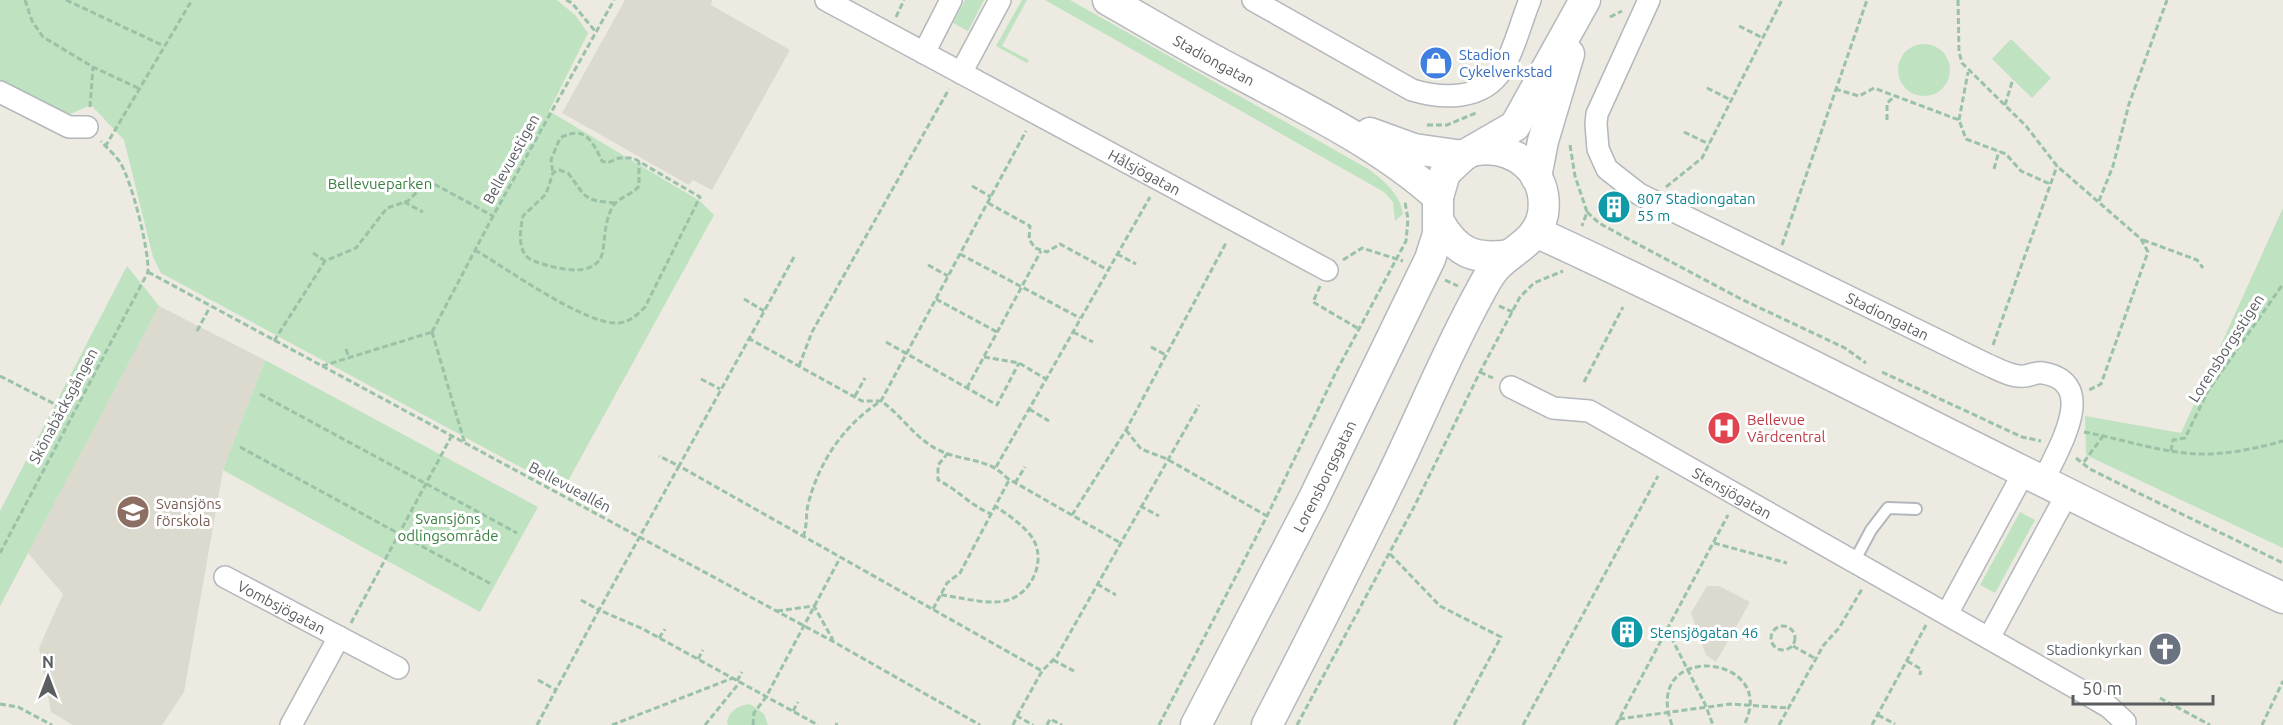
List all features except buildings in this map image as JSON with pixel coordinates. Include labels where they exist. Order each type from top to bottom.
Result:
[{"type":"main road","name":"Stadiongatan","points":[[1108,0],[1238,74],[1320,116],[1381,156],[1404,168],[1438,209]]},
{"type":"main road","name":"Lorensborgsgatan","points":[[1196,725],[1313,500],[1428,265],[1434,250],[1438,209],[1445,173],[1470,153],[1515,126],[1585,1]]},
{"type":"main road","name":"Lorensborgsgatan","points":[[1536,232],[1543,211],[1536,177],[1543,141],[1585,1]]},
{"type":"main road","name":"Stadiongatan","points":[[1320,116],[1414,148],[1470,153]]},
{"type":"main road","points":[[1470,153],[1491,148],[1518,156],[1536,177]]},
{"type":"main road","points":[[1438,209],[1457,247],[1472,255],[1488,258],[1509,255]]},
{"type":"main road","points":[[1267,725],[1393,474],[1478,296],[1497,265],[1527,243],[1536,232],[1796,357],[2283,598]]},
{"type":"street","name":"Hålsjögatan","points":[[825,0],[924,53],[955,81],[1159,180],[1327,270]]},
{"type":"street","points":[[924,53],[951,0]]},
{"type":"street","points":[[955,81],[1000,0]]},
{"type":"street","points":[[1253,0],[1412,90],[1434,96],[1455,98],[1477,89],[1502,71],[1530,0]]},
{"type":"street","name":"Stadiongatan","points":[[1649,0],[1598,114],[1596,124],[1600,158],[1607,169],[1619,180],[1651,199],[1986,364],[2014,376],[2046,373],[2061,381],[2072,394]]},
{"type":"street","points":[[0,92],[69,127],[87,127]]},
{"type":"street","name":"Stensjögatan","points":[[1511,387],[1553,408],[1589,411],[2109,706],[2125,722]]},
{"type":"street","points":[[1989,638],[2045,482],[2067,430],[2074,405],[2072,394]]},
{"type":"street","points":[[1942,611],[2045,482]]},
{"type":"street","name":"Vombsjögatan","points":[[225,577],[398,668]]},
{"type":"street","name":"Vombsjögatan","points":[[291,725],[340,638]]},
{"type":"lane","points":[[1863,566],[1871,530],[1888,508],[1916,508]]},
{"type":"path","points":[[25,0],[32,21],[43,37],[93,67],[140,89]]},
{"type":"path","points":[[66,0],[164,46]]},
{"type":"path","points":[[105,147],[192,0]]},
{"type":"path","points":[[566,0],[573,2],[596,31]]},
{"type":"path","name":"Bellevuestigen","points":[[432,332],[493,216],[614,0]]},
{"type":"path","points":[[1651,199],[1702,158],[1782,0]]},
{"type":"path","points":[[1776,260],[1868,0]]},
{"type":"path","points":[[1958,0],[1959,52],[1969,71],[2026,126],[2057,166],[2141,239],[2148,252],[2101,384],[2092,390],[2072,394]]},
{"type":"path","points":[[2099,201],[2113,166],[2129,104],[2167,0]]},
{"type":"path","points":[[1739,26],[1763,38]]},
{"type":"path","points":[[93,67],[87,127],[119,161],[126,176],[148,257],[148,272]]},
{"type":"path","points":[[1969,71],[1959,120],[1966,139],[2006,154],[2021,171],[2050,184]]},
{"type":"path","points":[[2005,105],[2013,79]]},
{"type":"path","points":[[799,366],[812,332],[955,81]]},
{"type":"path","points":[[1707,88],[1731,100]]},
{"type":"path","points":[[1835,89],[1858,96],[1874,88],[1959,120]]},
{"type":"path","points":[[1887,120],[1887,103],[1895,96]]},
{"type":"path","points":[[1422,125],[1447,125],[1482,110]]},
{"type":"path","points":[[803,537],[808,526],[808,505],[820,467],[849,427],[881,401],[1026,131]]},
{"type":"path","points":[[1684,132],[1709,144]]},
{"type":"path","points":[[475,250],[592,319],[619,323],[630,320],[645,307],[700,197],[633,158],[619,158],[607,163],[602,161],[594,141],[586,135],[566,135],[556,144],[551,160],[553,173],[546,194],[523,216],[520,240],[527,257],[534,261],[572,270],[590,267],[600,258],[604,230],[615,203],[639,186],[639,162]]},
{"type":"path","points":[[1570,145],[1575,176],[1587,212],[1599,223],[1741,299],[1845,348],[1867,364]]},
{"type":"path","points":[[1994,169],[1999,151]]},
{"type":"path","points":[[1986,364],[2057,166]]},
{"type":"path","points":[[553,173],[559,170],[568,173],[574,184],[592,201],[615,203]]},
{"type":"path","points":[[996,467],[1159,180]]},
{"type":"path","points":[[274,341],[325,261],[356,248],[387,208],[404,202],[423,185],[436,185],[493,216]]},
{"type":"path","points":[[972,186],[991,197]]},
{"type":"path","points":[[1159,725],[1267,516],[1359,328],[1406,241],[1408,219],[1402,194]]},
{"type":"path","points":[[404,202],[423,212]]},
{"type":"path","points":[[988,202],[1030,226],[1029,239],[1041,251],[1054,250],[1060,244],[1108,270]]},
{"type":"path","points":[[1297,725],[1389,553],[1520,297],[1534,283],[1552,274],[1563,273],[1587,212]]},
{"type":"path","points":[[2141,239],[2197,260],[2203,268]]},
{"type":"path","points":[[1072,515],[1126,430],[1227,241]]},
{"type":"path","points":[[1362,248],[1397,259]]},
{"type":"path","points":[[967,388],[1041,251]]},
{"type":"path","points":[[313,253],[325,261]]},
{"type":"path","points":[[960,254],[1081,318]]},
{"type":"path","points":[[1117,254],[1136,264]]},
{"type":"path","points":[[537,725],[794,257]]},
{"type":"path","points":[[928,265],[948,276]]},
{"type":"path","points":[[1327,270],[1313,302],[1359,328]]},
{"type":"path","name":"Bellevueallén","points":[[148,272],[834,642],[980,725]]},
{"type":"path","name":"Skönabäcksgången","points":[[0,553],[148,272]]},
{"type":"path","name":"Lorensborgsstigen","points":[[2171,451],[2173,440],[2185,438],[2208,391],[2283,284]]},
{"type":"path","points":[[744,299],[764,311]]},
{"type":"path","points":[[936,299],[997,332]]},
{"type":"path","points":[[197,331],[210,307]]},
{"type":"path","points":[[1584,382],[1623,307]]},
{"type":"path","points":[[321,366],[432,332],[465,444]]},
{"type":"path","points":[[1073,332],[1093,342]]},
{"type":"path","points":[[748,338],[862,400],[881,401],[920,439],[948,453],[996,467],[1009,480],[1119,542]]},
{"type":"path","points":[[886,342],[906,356],[997,405],[1019,363]]},
{"type":"path","points":[[1151,346],[1166,355]]},
{"type":"path","points":[[346,349],[349,358]]},
{"type":"path","points":[[983,357],[1019,363],[1046,379]]},
{"type":"path","points":[[1877,369],[2022,436],[2038,440],[2084,462],[2090,469],[2127,488],[2283,563]]},
{"type":"path","points":[[0,376],[72,413]]},
{"type":"path","points":[[855,396],[865,378]]},
{"type":"path","points":[[700,379],[721,389]]},
{"type":"path","points":[[260,394],[517,533]]},
{"type":"path","points":[[1012,725],[1042,671],[1053,660],[1199,405]]},
{"type":"path","points":[[1029,409],[1049,421]]},
{"type":"path","points":[[1126,430],[1141,449],[1167,459],[1267,516]]},
{"type":"path","points":[[2067,430],[2171,451],[2203,454],[2232,452],[2283,441]]},
{"type":"path","points":[[2084,462],[2103,436]]},
{"type":"path","points":[[340,638],[452,437]]},
{"type":"path","points":[[240,447],[491,584]]},
{"type":"path","points":[[948,453],[938,465],[938,480],[956,489],[973,506],[991,514]]},
{"type":"path","points":[[658,456],[1042,671]]},
{"type":"path","points":[[1015,483],[1025,467]]},
{"type":"path","points":[[1523,725],[1658,476]]},
{"type":"path","points":[[932,610],[947,583],[960,573],[1009,480]]},
{"type":"path","points":[[941,594],[996,602],[1010,600],[1029,585],[1037,567],[1033,538],[995,506]]},
{"type":"path","points":[[1140,506],[1159,516]]},
{"type":"path","points":[[1616,725],[1728,515]]},
{"type":"path","points":[[1713,543],[1787,563]]},
{"type":"path","points":[[1389,553],[1440,606],[1501,637],[1456,724]]},
{"type":"path","points":[[753,725],[754,713],[766,697],[840,558]]},
{"type":"path","points":[[1779,725],[1816,659],[1839,628],[1863,566]]},
{"type":"path","points":[[1096,583],[1116,595]]},
{"type":"path","points":[[581,600],[659,638],[818,725]]},
{"type":"path","points":[[776,611],[814,606]]},
{"type":"path","points":[[814,606],[834,642]]},
{"type":"path","points":[[1872,725],[1907,661],[1942,611]]},
{"type":"path","points":[[1783,626],[1791,628],[1795,635],[1793,646],[1786,651],[1778,650],[1770,640],[1772,632],[1783,626]]},
{"type":"path","points":[[659,638],[664,629]]},
{"type":"path","points":[[1667,629],[1707,708],[1713,725]]},
{"type":"path","points":[[1793,646],[1816,659]]},
{"type":"path","points":[[698,659],[703,650]]},
{"type":"path","points":[[1053,660],[1074,671]]},
{"type":"path","points":[[1907,661],[1921,669],[1920,675]]},
{"type":"path","points":[[1672,725],[1667,713],[1666,701],[1677,677],[1701,665],[1714,665],[1728,669],[1739,678],[1746,690],[1749,705],[1744,725]]},
{"type":"path","points":[[705,725],[739,682],[742,672]]},
{"type":"path","points":[[612,725],[733,678]]},
{"type":"path","points":[[538,680],[556,690]]},
{"type":"path","points":[[2262,725],[2283,681]]},
{"type":"path","points":[[2160,698],[2210,725]]},
{"type":"path","points":[[793,711],[798,702]]},
{"type":"path","points":[[0,704],[18,707],[52,725]]},
{"type":"path","points":[[1619,719],[1749,705],[1789,708]]},
{"type":"path","points":[[1878,715],[1895,724]]},
{"type":"path","points":[[1017,716],[1033,725]]},
{"type":"path","points":[[1047,725],[1050,719],[1062,725]]},
{"type":"shaded area","points":[[625,0],[712,0],[711,5],[790,50],[712,190],[693,180],[689,185],[562,113]]},
{"type":"shaded area","name":"Svansjöns förskola","points":[[159,306],[265,360],[223,470],[184,692],[162,725],[73,725],[51,712],[39,648],[63,594],[28,553]]},
{"type":"shaded area","points":[[1707,586],[1719,586],[1750,602],[1716,662],[1706,655],[1691,613]]},
{"type":"green space","name":"Bellevueparken","points":[[0,0],[557,0],[576,16],[588,33],[549,111],[700,201],[714,215],[563,490],[161,273],[153,257],[124,140],[91,105],[61,118],[0,83]]},
{"type":"green space","points":[[965,0],[984,0],[968,31],[953,23]]},
{"type":"green space","points":[[1022,0],[1027,0],[1002,46],[1029,60],[1027,63],[996,46]]},
{"type":"green space","points":[[1045,0],[1070,0],[1370,170],[1395,194],[1403,214],[1395,221],[1393,202],[1384,192]]},
{"type":"green space","points":[[2011,39],[2051,78],[2032,98],[1992,59]]},
{"type":"green space","points":[[1919,44],[1929,44],[1943,51],[1950,70],[1943,89],[1929,96],[1919,96],[1909,92],[1902,85],[1898,75],[1898,65],[1902,55],[1909,48]]},
{"type":"green space","points":[[2283,208],[2283,548],[2086,455],[2085,416],[2181,433]]},
{"type":"green space","points":[[127,266],[159,306],[0,606],[0,511]]},
{"type":"green space","name":"Svansjöns odlingsområde","points":[[265,360],[538,507],[480,612],[223,470]]},
{"type":"green space","points":[[2020,512],[2035,520],[1995,593],[1980,585]]},
{"type":"green space","points":[[750,704],[764,714],[768,725],[728,725],[727,721],[733,711]]},
{"type":"place","name":"Stadion Cykelverkstad","points":[[1436,63]]},
{"type":"place","name":"807 Stadiongatan 55 m","points":[[1614,207]]},
{"type":"place","name":"Bellevue Vårdcentral","points":[[1724,428]]},
{"type":"place","name":"Svansjöns förskola","points":[[133,512]]},
{"type":"place","name":"Stensjögatan 46","points":[[1627,632]]},
{"type":"place","name":"Stadionkyrkan","points":[[2165,649]]}]
